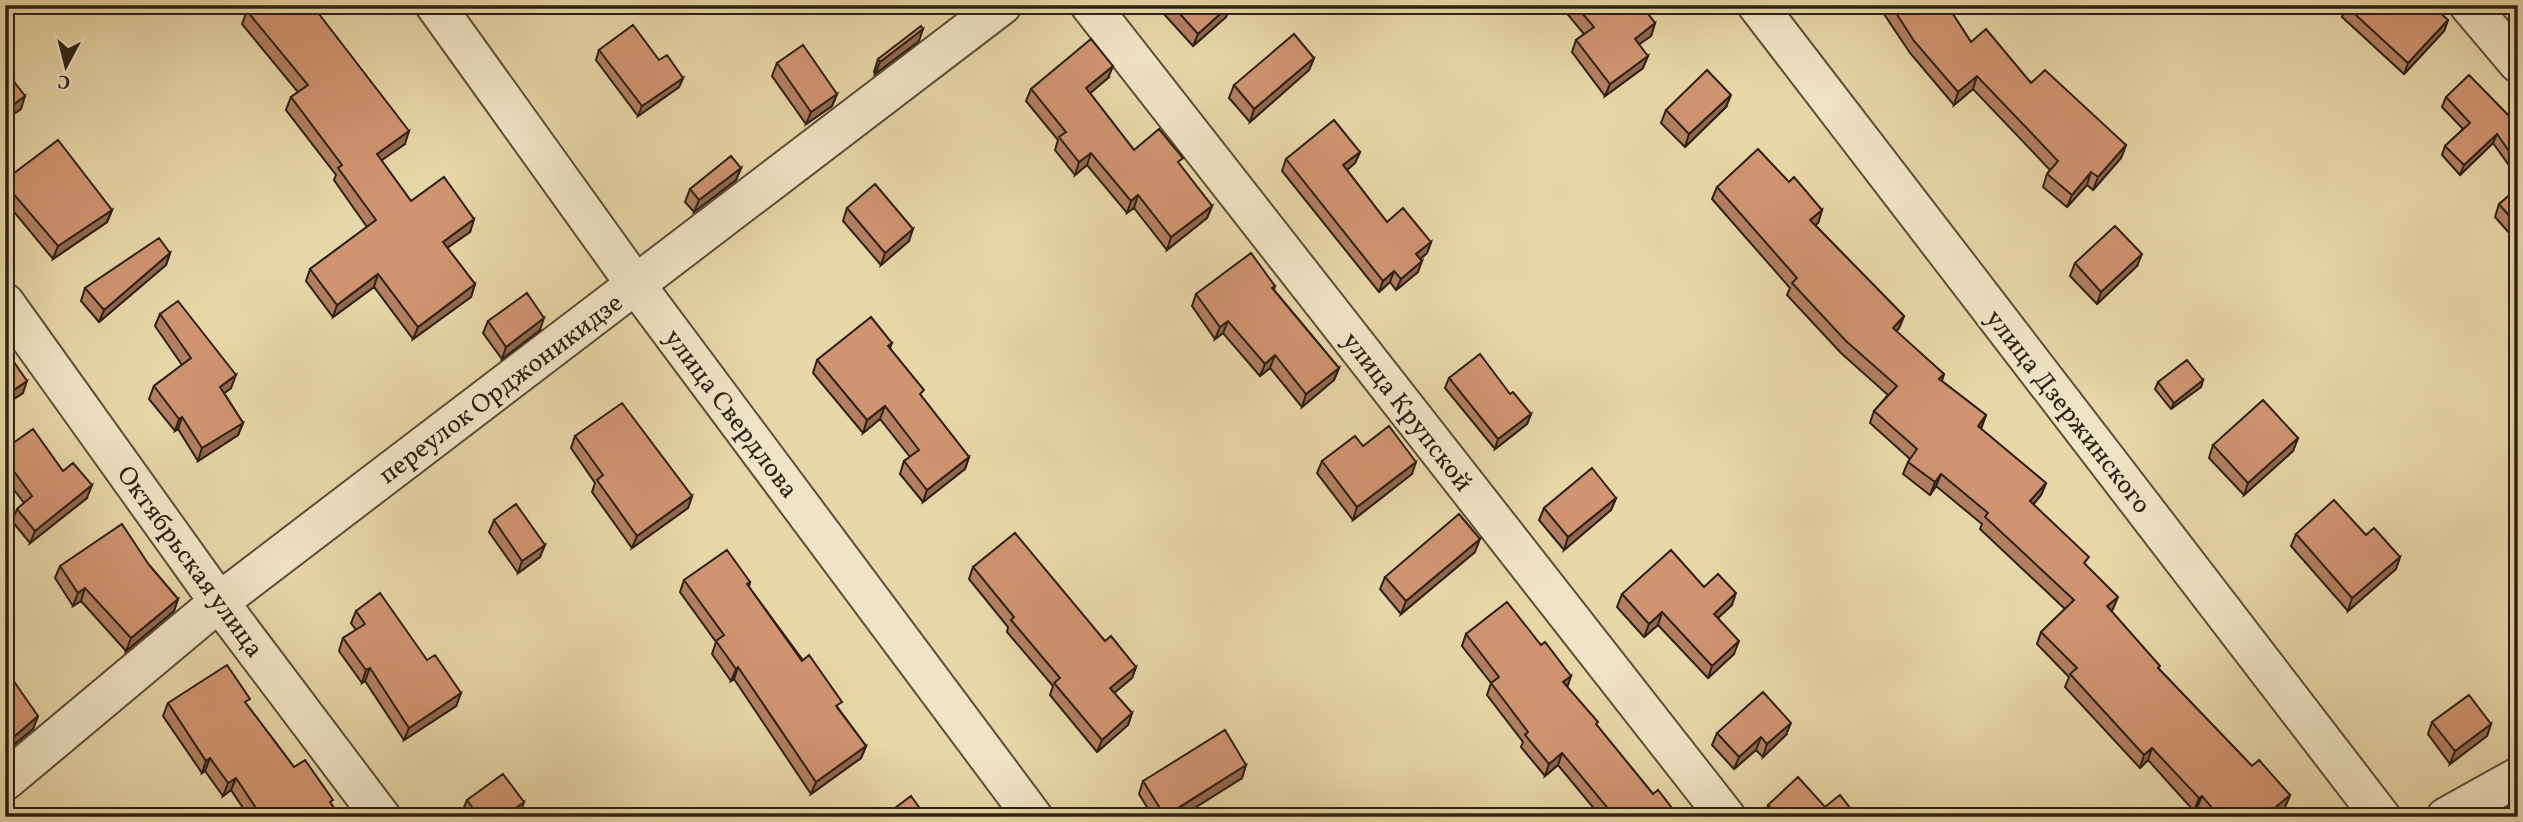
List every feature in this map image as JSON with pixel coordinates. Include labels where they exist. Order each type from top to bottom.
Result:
[{"type":"street","name":"улица Свердлова","points":[[435,5],[636,285],[1033,817]]},
{"type":"street","name":"переулок Орджоникидзе","points":[[5,781],[219,602],[1002,5]]},
{"type":"street","name":"улица Крупской","points":[[1090,5],[1727,817]]},
{"type":"street","name":"улица Дзержинского","points":[[1756,5],[2381,817]]},
{"type":"street","points":[[2469,5],[2518,63]]},
{"type":"street","name":"Октябрьская улица","points":[[5,303],[219,602],[381,817]]},
{"type":"street","points":[[2446,817],[2518,776]]},
{"type":"building","points":[[254,5],[312,5],[409,131],[377,154],[411,201],[444,177],[474,219],[443,242],[475,284],[418,327],[378,274],[337,305],[310,269],[376,220],[338,168],[342,165],[291,97],[308,85],[247,11]]},
{"type":"building","points":[[1172,5],[1230,5],[1198,34]]},
{"type":"building","points":[[1575,5],[1641,5],[1655,23],[1635,39],[1648,56],[1610,84],[1576,40],[1594,27]]},
{"type":"building","points":[[1891,5],[1947,5],[1971,42],[1986,29],[2031,83],[2045,70],[2126,145],[2098,177],[2091,172],[2072,195],[2047,174],[2058,161],[1977,76],[1958,92],[1914,41]]},
{"type":"building","points":[[2347,5],[2432,5],[2448,20],[2408,63]]},
{"type":"building","points":[[633,25],[659,60],[667,55],[683,78],[642,106],[599,50]]},
{"type":"building","points":[[921,26],[923,29],[880,62],[878,59]]},
{"type":"building","points":[[1294,34],[1314,58],[1254,109],[1234,85]]},
{"type":"building","points":[[1091,39],[1113,66],[1086,88],[1134,150],[1159,129],[1183,158],[1178,162],[1212,206],[1171,237],[1138,195],[1131,201],[1091,153],[1079,162],[1059,137],[1066,132],[1031,89]]},
{"type":"building","points":[[803,45],[837,94],[811,112],[777,63]]},
{"type":"building","points":[[5,70],[25,96],[5,111]]},
{"type":"building","points":[[1707,70],[1731,95],[1689,134],[1666,110]]},
{"type":"building","points":[[2469,75],[2518,125],[2518,164],[2497,134],[2464,165],[2445,146],[2470,123],[2446,97]]},
{"type":"building","points":[[1334,120],[1360,152],[1343,165],[1387,222],[1403,208],[1431,242],[1416,254],[1422,261],[1401,279],[1394,271],[1383,281],[1286,159]]},
{"type":"building","points":[[58,140],[112,210],[58,246],[5,184],[5,180]]},
{"type":"building","points":[[1758,149],[1789,182],[1794,177],[1822,210],[1810,220],[1904,316],[1893,328],[1944,374],[1939,379],[1986,415],[1978,426],[2046,483],[2030,501],[2089,557],[2084,563],[2118,597],[2107,606],[2160,666],[2158,668],[2252,766],[2259,760],[2290,795],[2264,817],[2220,817],[2152,748],[2144,755],[2070,674],[2077,668],[2041,632],[2074,600],[1985,517],[1988,513],[1941,474],[1935,482],[1908,462],[1917,449],[1874,411],[1897,386],[1846,341],[1792,283],[1797,278],[1717,187]]},
{"type":"building","points":[[731,156],[741,168],[699,200],[690,189]]},
{"type":"building","points":[[875,184],[913,229],[885,253],[847,208]]},
{"type":"building","points":[[2518,188],[2518,226],[2499,204]]},
{"type":"building","points":[[2115,226],[2142,254],[2101,292],[2075,263]]},
{"type":"building","points":[[159,238],[170,253],[104,310],[85,288]]},
{"type":"building","points":[[1251,253],[1275,286],[1272,288],[1339,368],[1306,394],[1275,355],[1265,364],[1228,321],[1220,327],[1196,294]]},
{"type":"building","points":[[527,293],[544,318],[506,347],[488,321]]},
{"type":"building","points":[[178,301],[236,375],[220,387],[243,423],[202,448],[182,417],[179,419],[154,386],[191,358],[160,314]]},
{"type":"building","points":[[871,317],[892,343],[888,346],[924,390],[920,394],[969,457],[927,490],[904,461],[919,450],[885,406],[867,420],[817,360]]},
{"type":"building","points":[[5,349],[27,381],[5,396]]},
{"type":"building","points":[[1480,354],[1510,394],[1513,392],[1531,414],[1498,439],[1449,378]]},
{"type":"building","points":[[2187,360],[2203,380],[2174,403],[2158,382]]},
{"type":"building","points":[[2263,400],[2298,438],[2248,483],[2213,445]]},
{"type":"building","points":[[622,403],[692,496],[637,536],[597,480],[603,475],[575,436]]},
{"type":"building","points":[[1389,426],[1416,462],[1357,507],[1322,461],[1355,436],[1363,446]]},
{"type":"building","points":[[33,429],[63,471],[73,463],[92,485],[35,531],[17,509],[32,496],[5,459],[5,449]]},
{"type":"building","points":[[1592,468],[1616,498],[1568,537],[1544,508]]},
{"type":"building","points":[[2334,500],[2366,535],[2374,528],[2400,557],[2352,598],[2296,534]]},
{"type":"building","points":[[516,504],[545,545],[522,561],[494,520]]},
{"type":"building","points":[[1459,514],[1480,539],[1406,601],[1385,577]]},
{"type":"building","points":[[122,524],[149,565],[178,599],[131,638],[85,588],[78,593],[60,566]]},
{"type":"building","points":[[1015,533],[1105,641],[1111,636],[1136,667],[1110,688],[1132,713],[1102,740],[1054,683],[1060,678],[1011,620],[1014,617],[973,567]]},
{"type":"building","points":[[727,550],[750,582],[747,584],[802,661],[809,655],[842,702],[836,706],[866,746],[816,782],[738,667],[736,669],[716,641],[724,635],[684,580]]},
{"type":"building","points":[[1671,550],[1704,587],[1718,574],[1736,593],[1714,614],[1739,641],[1712,666],[1662,612],[1649,624],[1622,594]]},
{"type":"building","points":[[380,593],[427,660],[435,655],[461,693],[409,728],[370,668],[366,670],[343,638],[365,624],[356,611]]},
{"type":"building","points":[[1507,602],[1541,645],[1545,642],[1571,676],[1563,682],[1598,722],[1596,724],[1653,794],[1658,790],[1679,817],[1615,817],[1562,753],[1549,764],[1525,735],[1528,732],[1491,683],[1499,677],[1466,634]]},
{"type":"building","points":[[227,665],[250,699],[245,702],[294,767],[305,760],[333,800],[330,802],[340,817],[262,817],[236,778],[228,783],[210,758],[206,761],[168,703]]},
{"type":"building","points":[[15,683],[38,716],[9,741],[5,736],[5,690]]},
{"type":"building","points":[[1763,692],[1791,723],[1767,744],[1761,737],[1739,757],[1717,733]]},
{"type":"building","points":[[2469,695],[2491,724],[2455,751],[2432,722]]},
{"type":"building","points":[[1225,730],[1246,765],[1165,816],[1143,781]]},
{"type":"building","points":[[503,774],[524,802],[504,817],[479,817],[467,800]]},
{"type":"building","points":[[1798,777],[1825,807],[1840,795],[1857,817],[1778,817],[1768,805]]},
{"type":"building","points":[[911,796],[926,817],[883,817]]}]
